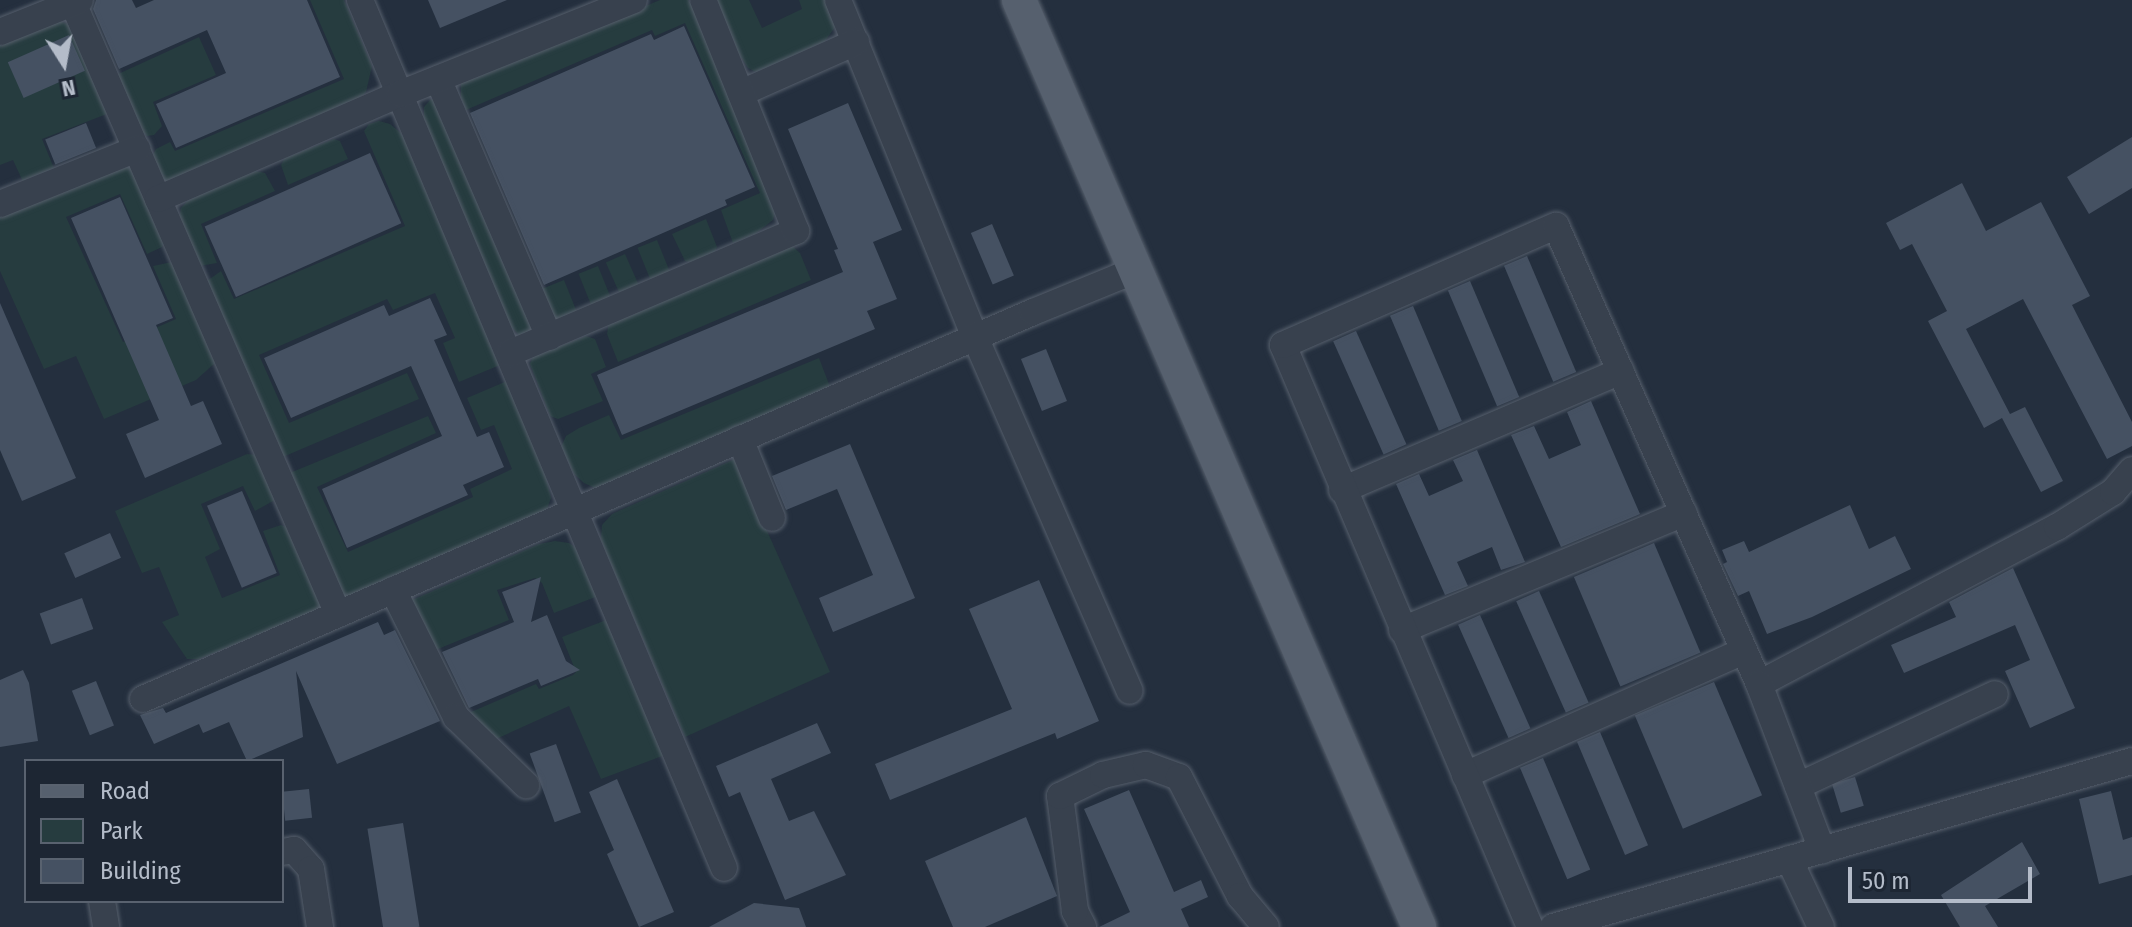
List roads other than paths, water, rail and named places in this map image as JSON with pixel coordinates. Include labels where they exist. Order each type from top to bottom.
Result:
[{"type":"main road","points":[[1019,0],[1419,927]]},
{"type":"street","points":[[360,0],[724,868]]},
{"type":"street","points":[[158,199],[400,94],[634,0]]},
{"type":"street","points":[[510,353],[796,231],[703,0]]},
{"type":"street","points":[[838,0],[975,337],[1130,691]]},
{"type":"street","points":[[0,32],[76,1],[158,199],[338,614]]},
{"type":"street","points":[[741,93],[856,42]]},
{"type":"street","points":[[438,79],[549,337]]},
{"type":"street","points":[[0,204],[137,149]]},
{"type":"street","points":[[1530,927],[1283,345],[1556,226],[1759,684],[1822,850]]},
{"type":"street","points":[[143,699],[1136,270]]},
{"type":"street","points":[[1342,490],[1621,371]]},
{"type":"street","points":[[740,439],[772,518]]},
{"type":"street","points":[[1759,684],[2057,527],[2113,492],[2132,470]]},
{"type":"street","points":[[1402,630],[1684,513]]},
{"type":"street","points":[[393,590],[456,717],[526,785]]},
{"type":"street","points":[[1465,775],[1743,651]]},
{"type":"street","points":[[1798,786],[1995,694]]},
{"type":"street","points":[[1553,927],[2132,761]]},
{"type":"street","points":[[1083,927],[1075,911],[1060,796],[1103,775],[1146,765],[1179,777],[1240,896],[1266,927]]},
{"type":"street","points":[[284,852],[294,850],[311,869],[320,927]]},
{"type":"street","points":[[1789,859],[1821,927]]},
{"type":"street","points":[[102,903],[106,927]]}]
